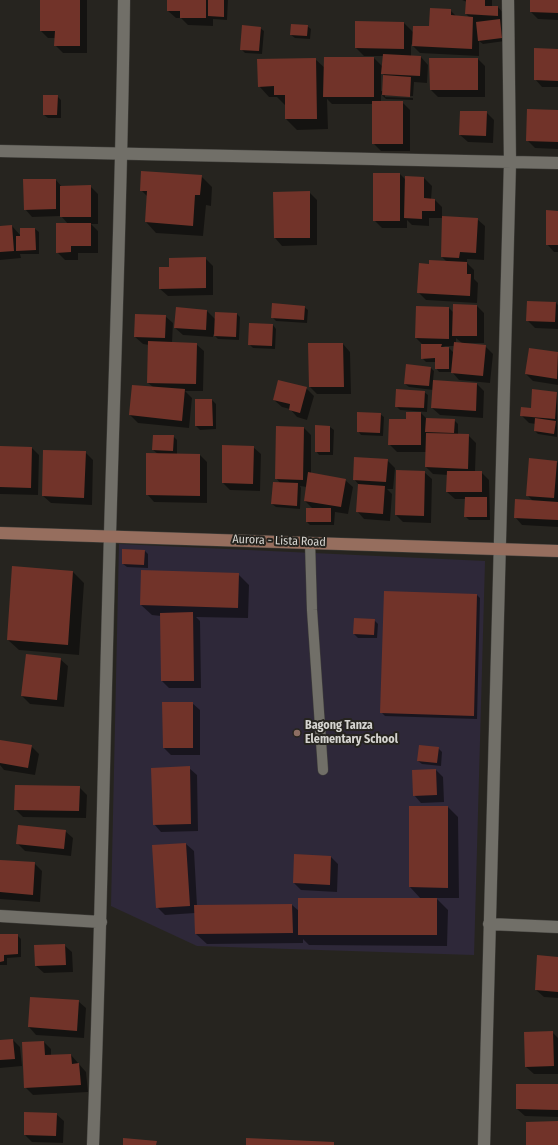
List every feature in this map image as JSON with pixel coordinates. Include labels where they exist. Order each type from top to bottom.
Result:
[{"type":"street","points":[[93,1145],[101,922],[110,535],[122,153],[124,0]]},
{"type":"street","points":[[484,1145],[510,162],[508,0]]},
{"type":"street","points":[[0,151],[558,163]]},
{"type":"street","name":"Aurora - Lista Road","points":[[0,533],[110,535],[558,551]]},
{"type":"street","points":[[0,916],[101,922]]},
{"type":"street","points":[[489,924],[558,927]]},
{"type":"lane","points":[[310,542],[312,610],[323,770]]},
{"type":"shaded area","name":"Bagong Tanza Elementary School","points":[[119,544],[485,561],[474,955],[197,946],[111,906]]},
{"type":"building","points":[[40,0],[80,0],[80,46],[54,46],[55,31],[40,31]]},
{"type":"building","points":[[167,0],[206,0],[206,18],[180,18],[180,11],[167,11]]},
{"type":"building","points":[[208,0],[224,0],[224,17],[208,16]]},
{"type":"building","points":[[466,0],[485,0],[485,6],[498,6],[498,16],[465,14]]},
{"type":"building","points":[[530,0],[558,0],[558,13],[530,12]]},
{"type":"building","points":[[430,8],[451,9],[451,15],[473,17],[472,49],[412,46],[413,26],[429,26]]},
{"type":"building","points":[[500,19],[502,38],[478,41],[476,22]]},
{"type":"building","points":[[355,21],[404,22],[404,49],[355,48]]},
{"type":"building","points":[[291,24],[308,25],[307,36],[290,35]]},
{"type":"building","points":[[242,25],[261,27],[259,51],[240,50]]},
{"type":"building","points":[[534,48],[558,49],[558,81],[534,80]]},
{"type":"building","points":[[383,54],[421,56],[420,76],[381,74]]},
{"type":"building","points":[[324,57],[374,57],[374,97],[323,97]]},
{"type":"building","points":[[316,58],[317,119],[285,119],[285,95],[274,95],[274,86],[258,87],[257,59]]},
{"type":"building","points":[[429,58],[478,58],[478,90],[430,90]]},
{"type":"building","points":[[383,75],[411,77],[410,97],[382,95]]},
{"type":"building","points":[[43,95],[58,95],[57,115],[43,115]]},
{"type":"building","points":[[372,101],[403,101],[403,144],[372,144]]},
{"type":"building","points":[[527,109],[558,110],[558,142],[526,141]]},
{"type":"building","points":[[460,111],[487,111],[486,136],[459,135]]},
{"type":"building","points":[[141,171],[202,175],[200,195],[195,195],[193,226],[145,222],[147,191],[140,191]]},
{"type":"building","points":[[373,173],[400,173],[400,221],[373,221]]},
{"type":"building","points":[[405,176],[424,177],[424,198],[435,199],[435,211],[422,211],[422,219],[404,218]]},
{"type":"building","points":[[23,179],[56,179],[56,209],[24,210]]},
{"type":"building","points":[[91,185],[91,217],[60,217],[60,186]]},
{"type":"building","points":[[310,191],[310,238],[274,238],[273,192]]},
{"type":"building","points":[[546,210],[558,211],[558,245],[546,245]]},
{"type":"building","points":[[442,216],[478,218],[476,253],[460,252],[459,258],[441,257]]},
{"type":"building","points":[[56,223],[91,223],[91,246],[71,246],[71,252],[56,253]]},
{"type":"building","points":[[12,225],[14,251],[0,252],[0,226]]},
{"type":"building","points":[[20,228],[35,228],[36,250],[16,251],[16,236],[20,236]]},
{"type":"building","points":[[206,257],[206,288],[159,289],[159,267],[169,267],[169,258]]},
{"type":"building","points":[[429,260],[467,262],[467,274],[471,274],[470,296],[417,293],[419,263],[429,264]]},
{"type":"building","points":[[527,301],[556,302],[555,322],[526,321]]},
{"type":"building","points":[[272,303],[305,306],[304,320],[271,318]]},
{"type":"building","points":[[453,304],[477,305],[477,336],[452,336]]},
{"type":"building","points":[[416,306],[449,307],[449,339],[415,338]]},
{"type":"building","points":[[176,307],[207,310],[206,330],[174,328]]},
{"type":"building","points":[[215,312],[237,313],[236,337],[214,336]]},
{"type":"building","points":[[135,314],[166,315],[165,338],[134,337]]},
{"type":"building","points":[[249,323],[273,324],[272,346],[248,345]]},
{"type":"building","points":[[148,341],[197,343],[196,384],[147,383]]},
{"type":"building","points":[[454,342],[486,345],[483,376],[451,373]]},
{"type":"building","points":[[308,343],[343,343],[344,387],[309,387]]},
{"type":"building","points":[[421,344],[442,344],[441,347],[449,347],[449,369],[435,369],[435,358],[421,359]]},
{"type":"building","points":[[529,348],[558,352],[557,379],[525,374]]},
{"type":"building","points":[[406,364],[431,367],[429,386],[404,384]]},
{"type":"building","points":[[278,380],[307,387],[300,413],[289,410],[290,404],[273,400]]},
{"type":"building","points":[[433,380],[477,383],[476,411],[431,408]]},
{"type":"building","points":[[132,385],[185,389],[182,421],[129,415]]},
{"type":"building","points":[[396,389],[425,391],[424,408],[395,407]]},
{"type":"building","points":[[532,389],[557,392],[555,419],[520,416],[521,407],[531,408]]},
{"type":"building","points":[[195,399],[212,399],[213,426],[195,426]]},
{"type":"building","points":[[357,412],[381,413],[380,433],[357,432]]},
{"type":"building","points":[[406,412],[421,412],[421,445],[388,445],[389,419],[406,419]]},
{"type":"building","points":[[426,418],[455,419],[454,433],[425,432]]},
{"type":"building","points":[[535,418],[556,421],[554,434],[534,431]]},
{"type":"building","points":[[315,425],[330,426],[330,452],[315,452]]},
{"type":"building","points":[[276,426],[304,427],[303,480],[275,479]]},
{"type":"building","points":[[426,433],[469,434],[468,469],[425,467]]},
{"type":"building","points":[[153,435],[174,435],[173,451],[152,450]]},
{"type":"building","points":[[222,445],[254,446],[253,484],[222,483]]},
{"type":"building","points":[[0,446],[32,447],[31,488],[0,487]]},
{"type":"building","points":[[43,450],[86,451],[84,498],[42,496]]},
{"type":"building","points":[[146,453],[200,454],[200,496],[146,495]]},
{"type":"building","points":[[354,457],[388,459],[386,482],[353,480]]},
{"type":"building","points":[[529,458],[557,461],[554,498],[526,496]]},
{"type":"building","points":[[396,470],[425,471],[424,516],[395,515]]},
{"type":"building","points":[[447,471],[482,471],[482,492],[446,492]]},
{"type":"building","points":[[308,472],[346,479],[341,507],[304,501]]},
{"type":"building","points":[[273,482],[298,483],[297,506],[271,504]]},
{"type":"building","points":[[358,484],[385,486],[383,514],[356,512]]},
{"type":"building","points":[[465,497],[487,497],[487,517],[464,517]]},
{"type":"building","points":[[515,499],[558,502],[558,520],[514,518]]},
{"type":"building","points":[[306,508],[331,508],[331,522],[306,522]]},
{"type":"building","points":[[122,549],[145,550],[144,565],[122,564]]},
{"type":"building","points":[[12,566],[73,571],[68,645],[7,640]]},
{"type":"building","points":[[141,570],[239,573],[238,608],[140,605]]},
{"type":"building","points":[[384,591],[477,594],[474,716],[380,713]]},
{"type":"building","points":[[193,612],[194,681],[161,681],[160,613]]},
{"type":"building","points":[[354,618],[375,619],[374,635],[353,634]]},
{"type":"building","points":[[26,654],[61,658],[57,700],[21,696]]},
{"type":"building","points":[[162,702],[193,702],[193,748],[163,748]]},
{"type":"building","points":[[0,740],[32,745],[28,768],[0,763]]},
{"type":"building","points":[[419,745],[439,747],[437,763],[417,761]]},
{"type":"building","points":[[190,766],[191,824],[153,825],[151,768]]},
{"type":"building","points":[[436,769],[437,795],[413,796],[412,770]]},
{"type":"building","points":[[15,785],[80,786],[79,811],[14,810]]},
{"type":"building","points":[[409,806],[448,806],[448,888],[409,887]]},
{"type":"building","points":[[18,825],[66,830],[64,849],[16,844]]},
{"type":"building","points":[[186,843],[190,906],[156,908],[152,845]]},
{"type":"building","points":[[294,854],[331,856],[330,885],[293,883]]},
{"type":"building","points":[[0,860],[35,862],[33,895],[0,892]]},
{"type":"building","points":[[298,898],[437,898],[437,935],[298,935]]},
{"type":"building","points":[[292,904],[293,933],[195,934],[194,905]]},
{"type":"building","points":[[0,934],[18,934],[18,954],[4,955],[4,961],[0,962]]},
{"type":"building","points":[[65,944],[66,965],[35,966],[34,945]]},
{"type":"building","points":[[537,955],[558,957],[558,992],[535,990]]},
{"type":"building","points":[[30,997],[79,1000],[77,1031],[28,1027]]},
{"type":"building","points":[[553,1031],[554,1066],[525,1067],[524,1032]]},
{"type":"building","points":[[13,1039],[15,1059],[0,1060],[0,1040]]},
{"type":"building","points":[[44,1041],[45,1055],[71,1054],[72,1064],[79,1063],[81,1085],[24,1088],[22,1042]]},
{"type":"building","points":[[516,1084],[558,1084],[558,1110],[516,1109]]},
{"type":"building","points":[[24,1112],[57,1113],[56,1136],[24,1135]]},
{"type":"building","points":[[558,1121],[558,1145],[526,1145],[526,1122]]},
{"type":"building","points":[[123,1138],[157,1141],[156,1145],[123,1145]]},
{"type":"building","points":[[246,1138],[334,1142],[334,1145],[246,1145]]},
{"type":"place","name":"Bagong Tanza Elementary School","points":[[297,733]]}]
